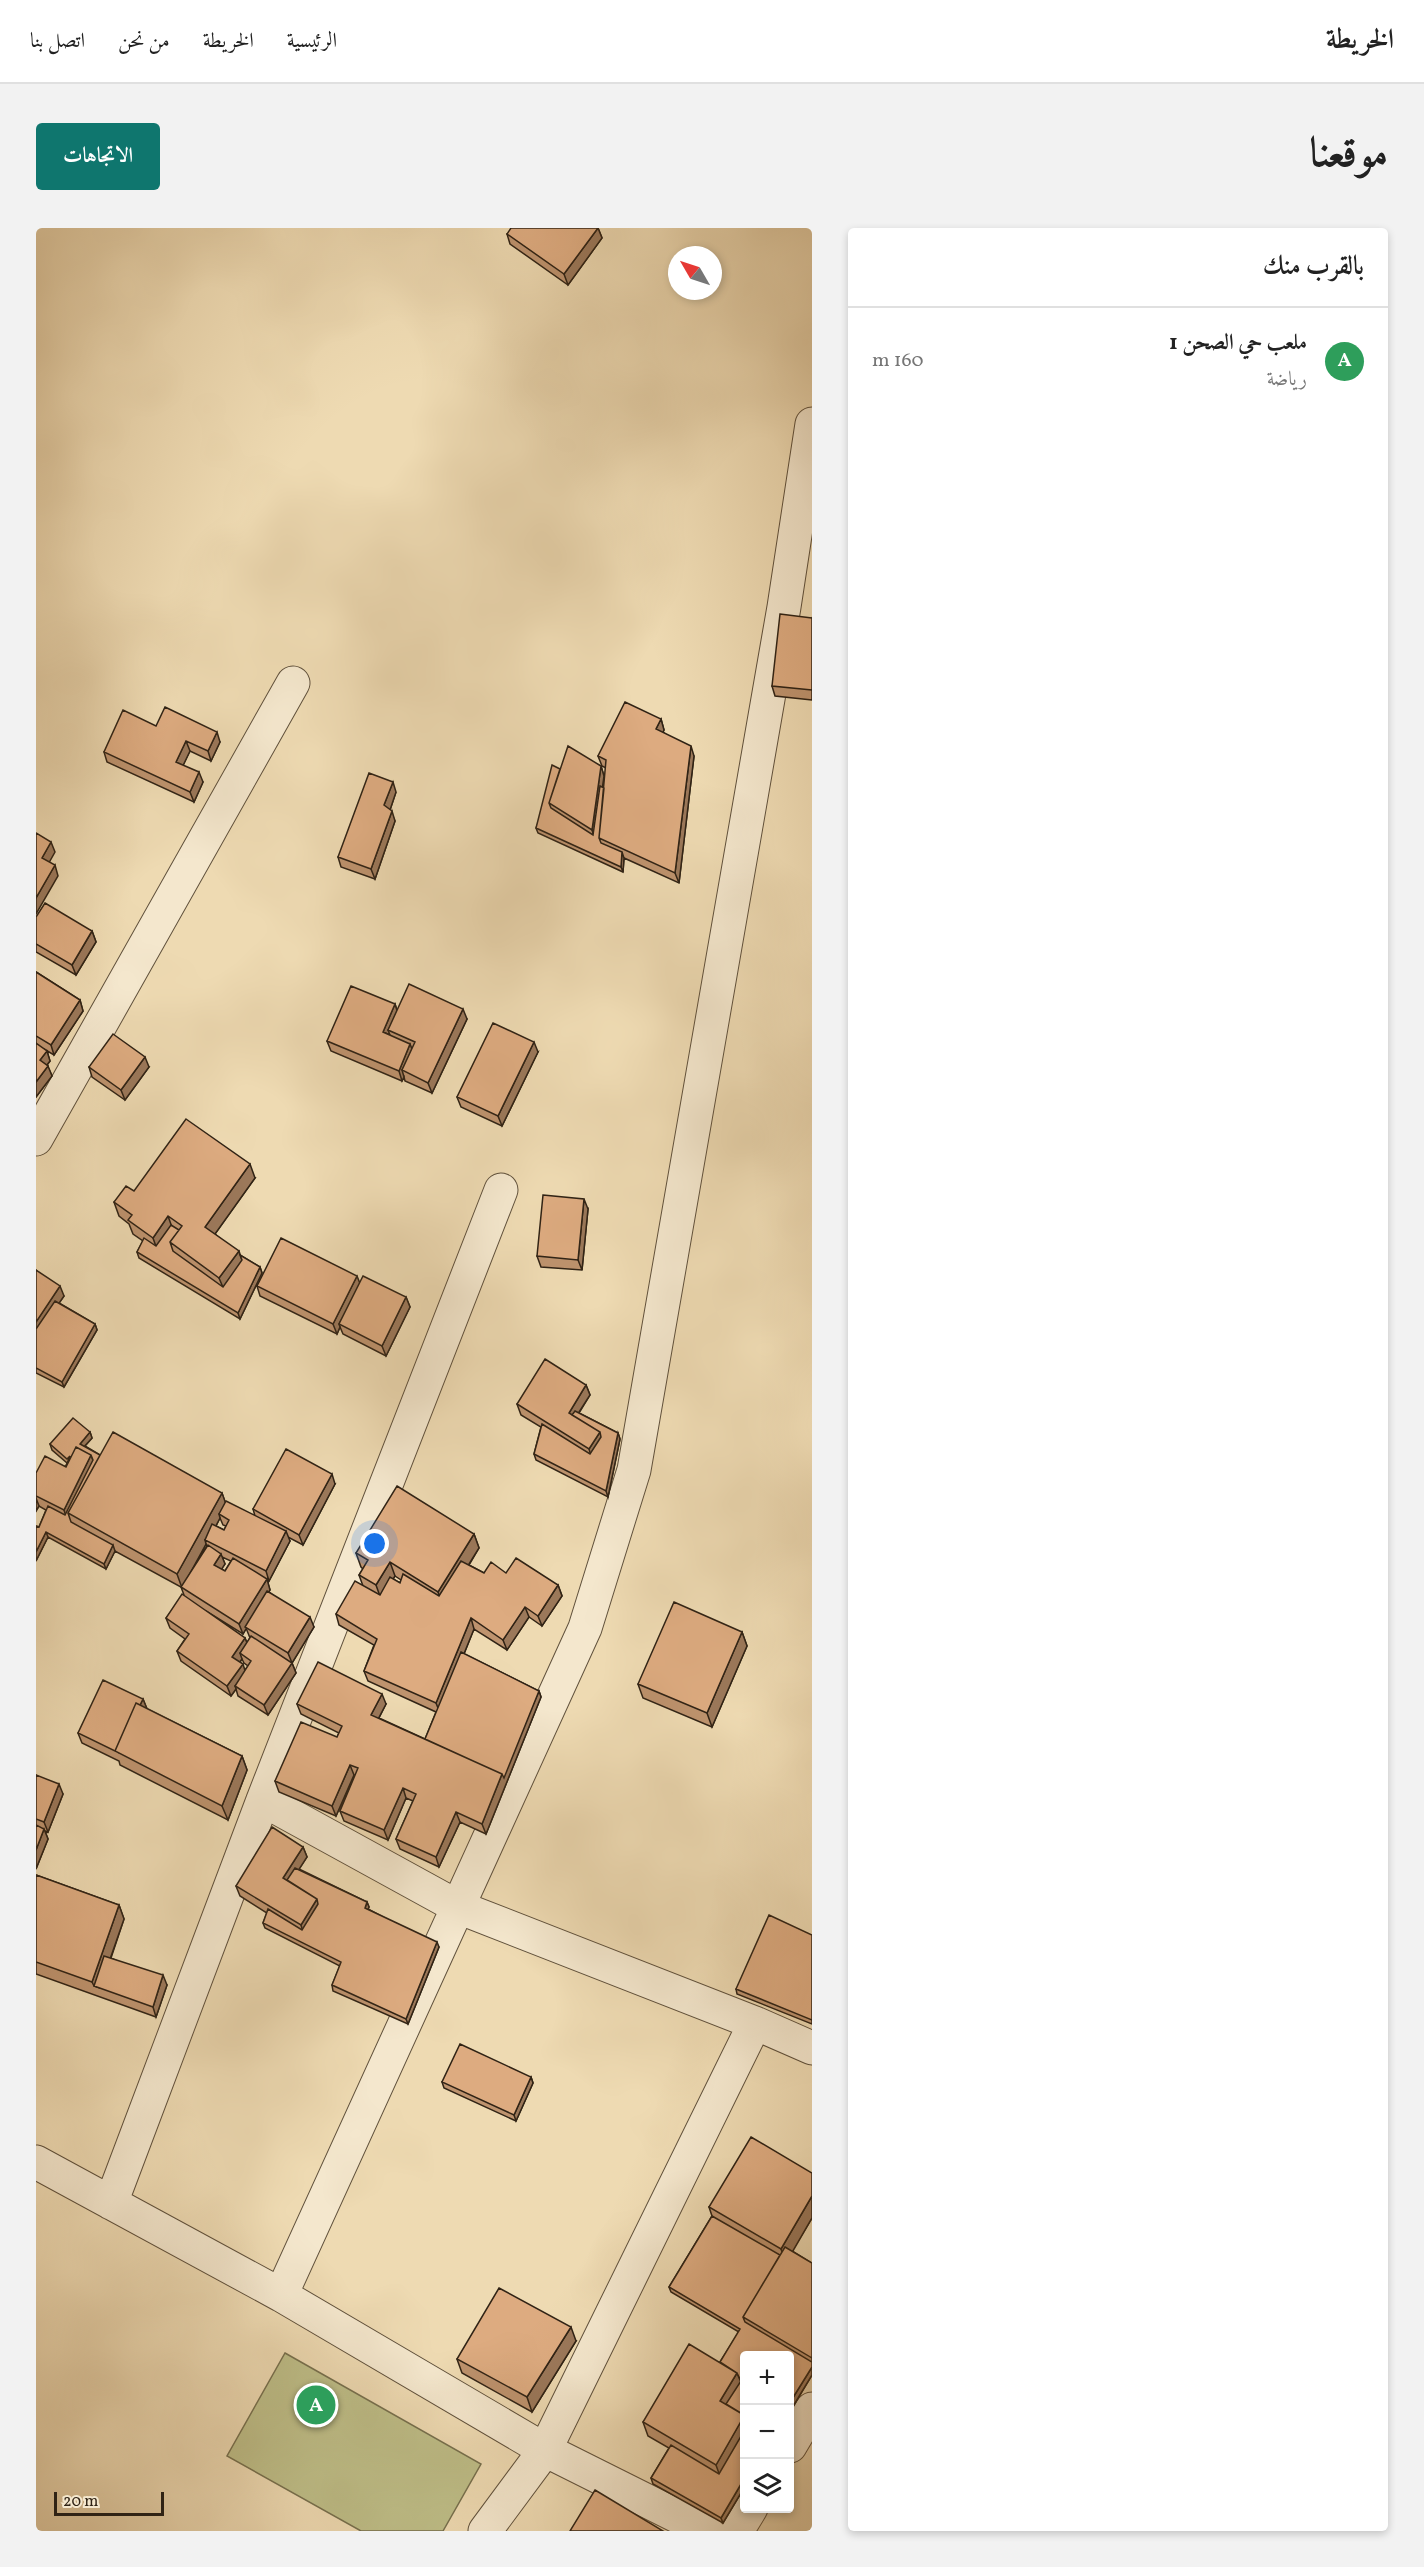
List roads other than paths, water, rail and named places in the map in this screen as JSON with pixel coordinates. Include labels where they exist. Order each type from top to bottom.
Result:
[{"type":"street","points":[[281,2295],[585,1628],[634,1470],[782,619],[812,424]]},
{"type":"street","points":[[36,1138],[292,683]]},
{"type":"street","points":[[111,2203],[263,1800],[501,1190]]},
{"type":"street","points":[[263,1800],[458,1907],[755,2023],[812,2048]]},
{"type":"street","points":[[485,2531],[545,2450],[755,2023]]},
{"type":"street","points":[[36,2162],[281,2295],[545,2450],[707,2531]]},
{"type":"street","points":[[794,2438],[812,2409]]},
{"type":"street","points":[[737,2531],[748,2513]]},
{"type":"place","name":"ملعب حي الصحن 1","points":[[316,2405]]}]
